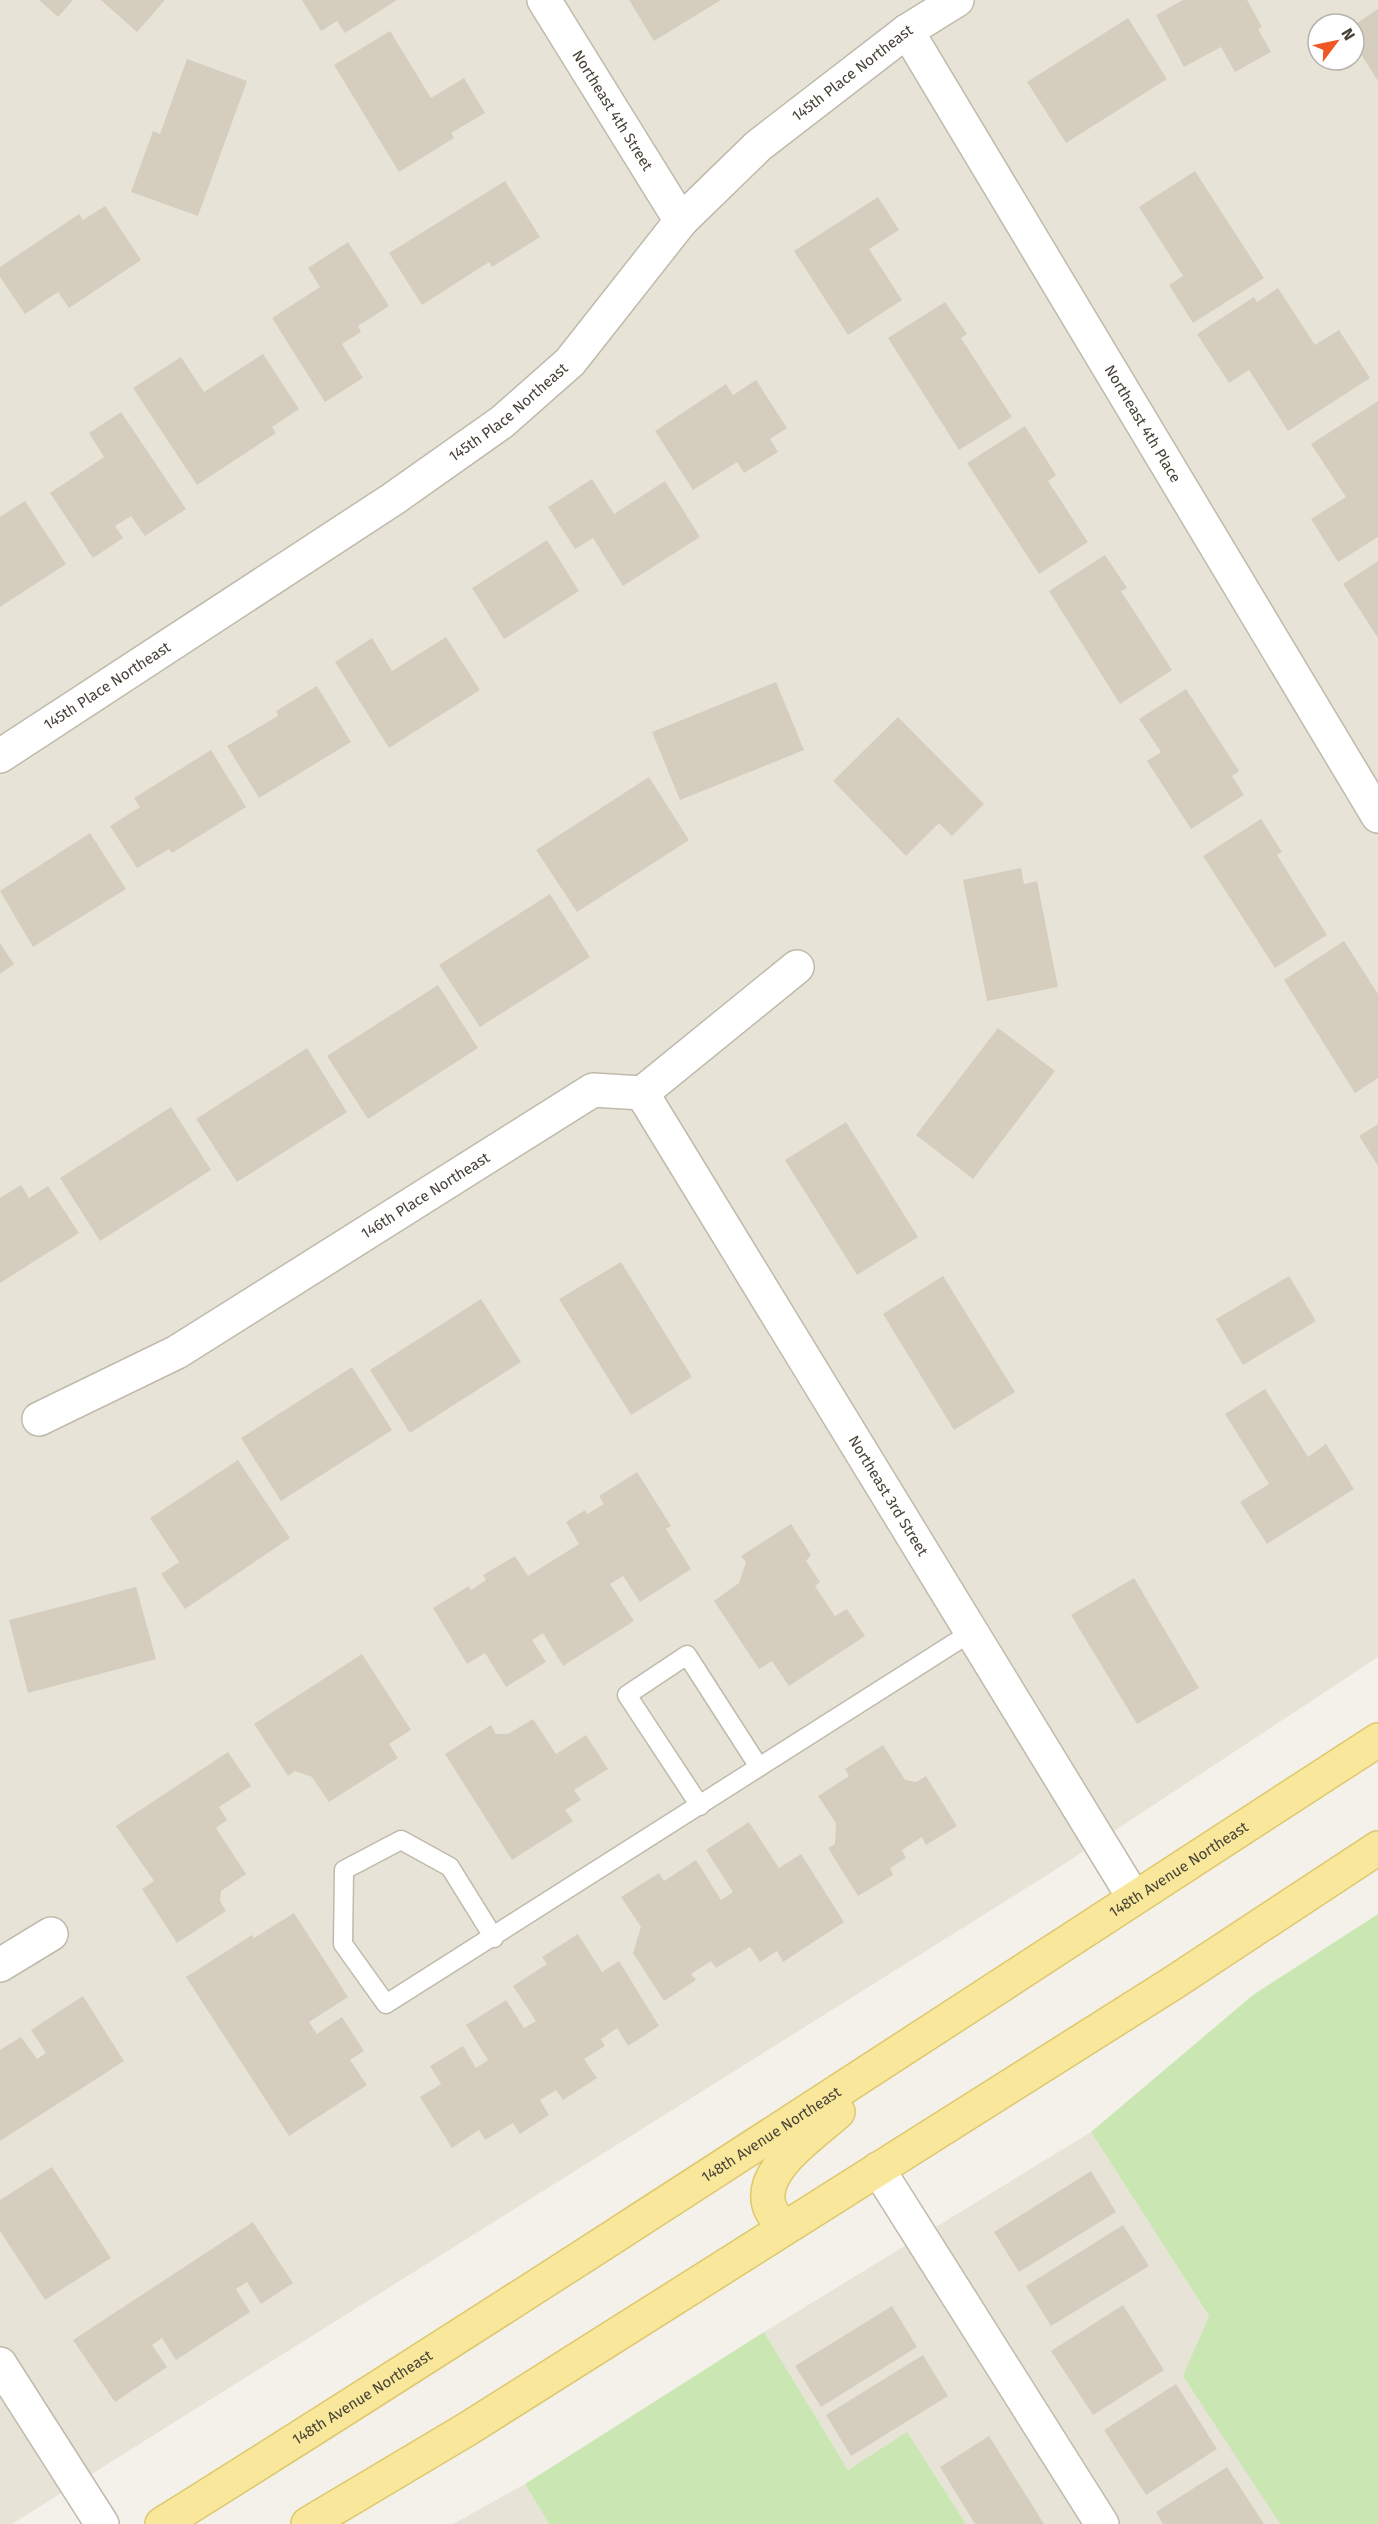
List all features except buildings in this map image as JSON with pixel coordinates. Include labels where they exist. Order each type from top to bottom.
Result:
[{"type":"main road","name":"148th Avenue Northeast","points":[[162,2524],[422,2361],[918,2041],[1378,1740]]},
{"type":"main road","points":[[308,2524],[469,2428],[1173,1983],[1378,1848]]},
{"type":"main road","points":[[783,2229],[769,2206],[767,2184],[779,2165],[918,2041]]},
{"type":"street","name":"Northeast 4th Street","points":[[544,0],[681,221]]},
{"type":"street","name":"145th Place Northeast","points":[[0,756],[393,499],[502,422],[570,362],[681,221],[758,146],[907,32],[957,0]]},
{"type":"street","name":"Northeast 4th Place","points":[[907,32],[1378,816]]},
{"type":"street","points":[[642,1093],[797,967]]},
{"type":"street","name":"146th Place Northeast","points":[[39,1419],[177,1352],[593,1090],[642,1093]]},
{"type":"street","name":"Northeast 3rd Street","points":[[642,1093],[1134,1899]]},
{"type":"street","points":[[0,1965],[51,1934]]},
{"type":"street","points":[[878,2169],[1102,2524]]},
{"type":"street","points":[[0,2364],[102,2524]]},
{"type":"lane","points":[[494,1938],[450,1867],[401,1840],[344,1870],[343,1944],[386,2004],[494,1938],[970,1633]]},
{"type":"lane","points":[[700,1806],[627,1695],[637,1688],[687,1655],[759,1767]]},
{"type":"shaded area","points":[[0,0],[1378,0],[1378,1657],[1052,1872],[12,2524],[0,2524]]},
{"type":"shaded area","points":[[1091,2132],[1209,2316],[1184,2376],[1280,2524],[966,2524],[907,2433],[848,2470],[764,2332]]},
{"type":"shaded area","points":[[525,2484],[549,2524],[453,2524]]},
{"type":"green space","points":[[1378,1914],[1378,2524],[1280,2524],[1183,2376],[1209,2316],[1091,2132],[1253,1995]]},
{"type":"green space","points":[[764,2332],[848,2470],[907,2432],[966,2524],[549,2524],[525,2484]]}]
